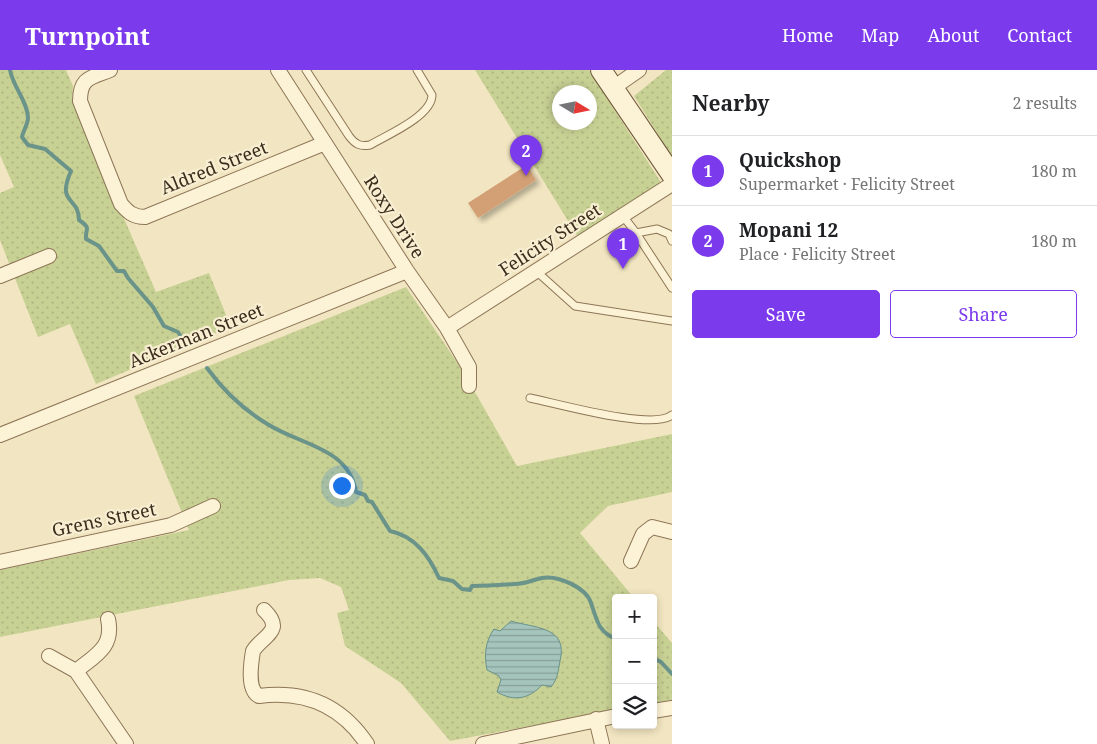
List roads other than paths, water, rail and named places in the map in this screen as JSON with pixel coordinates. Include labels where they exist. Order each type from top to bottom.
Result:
[{"type":"main road","points":[[601,70],[672,175]]},
{"type":"street","name":"Aldred Street","points":[[110,70],[86,80],[80,90],[80,100],[121,204],[128,212],[137,217],[144,217],[325,142]]},
{"type":"street","name":"Roxy Drive","points":[[278,70],[407,272],[447,328],[469,368],[469,386]]},
{"type":"street","points":[[613,88],[639,70]]},
{"type":"street","name":"Felicity Street","points":[[447,328],[672,184]]},
{"type":"street","points":[[0,276],[49,256]]},
{"type":"street","name":"Ackerman Street","points":[[0,435],[407,272]]},
{"type":"street","name":"Grens Street","points":[[0,562],[171,525],[213,506]]},
{"type":"street","points":[[630,561],[647,530],[652,527],[672,532]]},
{"type":"street","points":[[264,610],[272,618],[273,625],[269,636],[253,651],[252,687],[255,694],[259,696],[297,695],[312,698],[348,720],[355,726],[367,744]]},
{"type":"street","points":[[76,671],[107,644],[110,631],[108,619]]},
{"type":"street","points":[[49,656],[76,671],[126,744]]},
{"type":"street","points":[[657,710],[672,708]]},
{"type":"street","points":[[483,744],[612,717]]},
{"type":"street","points":[[596,720],[602,744]]},
{"type":"lane","points":[[306,70],[349,136],[357,144],[364,146],[379,140],[427,109],[432,100],[432,95],[417,70]]},
{"type":"lane","points":[[623,216],[672,288]]},
{"type":"lane","points":[[636,233],[657,229],[669,234],[672,241]]},
{"type":"lane","points":[[536,271],[575,306],[672,321]]},
{"type":"lane","points":[[530,398],[637,420],[661,420],[672,415]]},
{"type":"water","points":[[511,621],[547,630],[559,641],[561,650],[559,668],[551,687],[542,685],[537,690],[521,698],[509,697],[497,692],[501,680],[499,676],[487,670],[486,649],[489,639],[494,629],[500,631]]},
{"type":"waterway","points":[[10,70],[27,112],[28,120],[22,137],[28,145],[45,149],[71,171],[67,182],[67,195],[76,207],[79,220],[87,227],[86,239],[99,246],[117,271],[124,271],[153,307],[164,326],[178,332],[185,343]]},
{"type":"waterway","points":[[207,368],[227,392],[251,413],[282,432],[322,449],[344,466],[352,477],[356,492],[365,495],[368,501],[372,502],[390,531],[407,537],[420,548],[431,562],[439,578],[453,581],[462,589],[470,590],[472,586],[519,584],[542,578],[563,580],[577,587],[588,597],[602,629],[612,637]]},
{"type":"waterway","points":[[657,660],[672,674]]},
{"type":"place","name":"Mopani 12","points":[[526,176]]},
{"type":"place","name":"Quickshop","points":[[623,269]]}]
